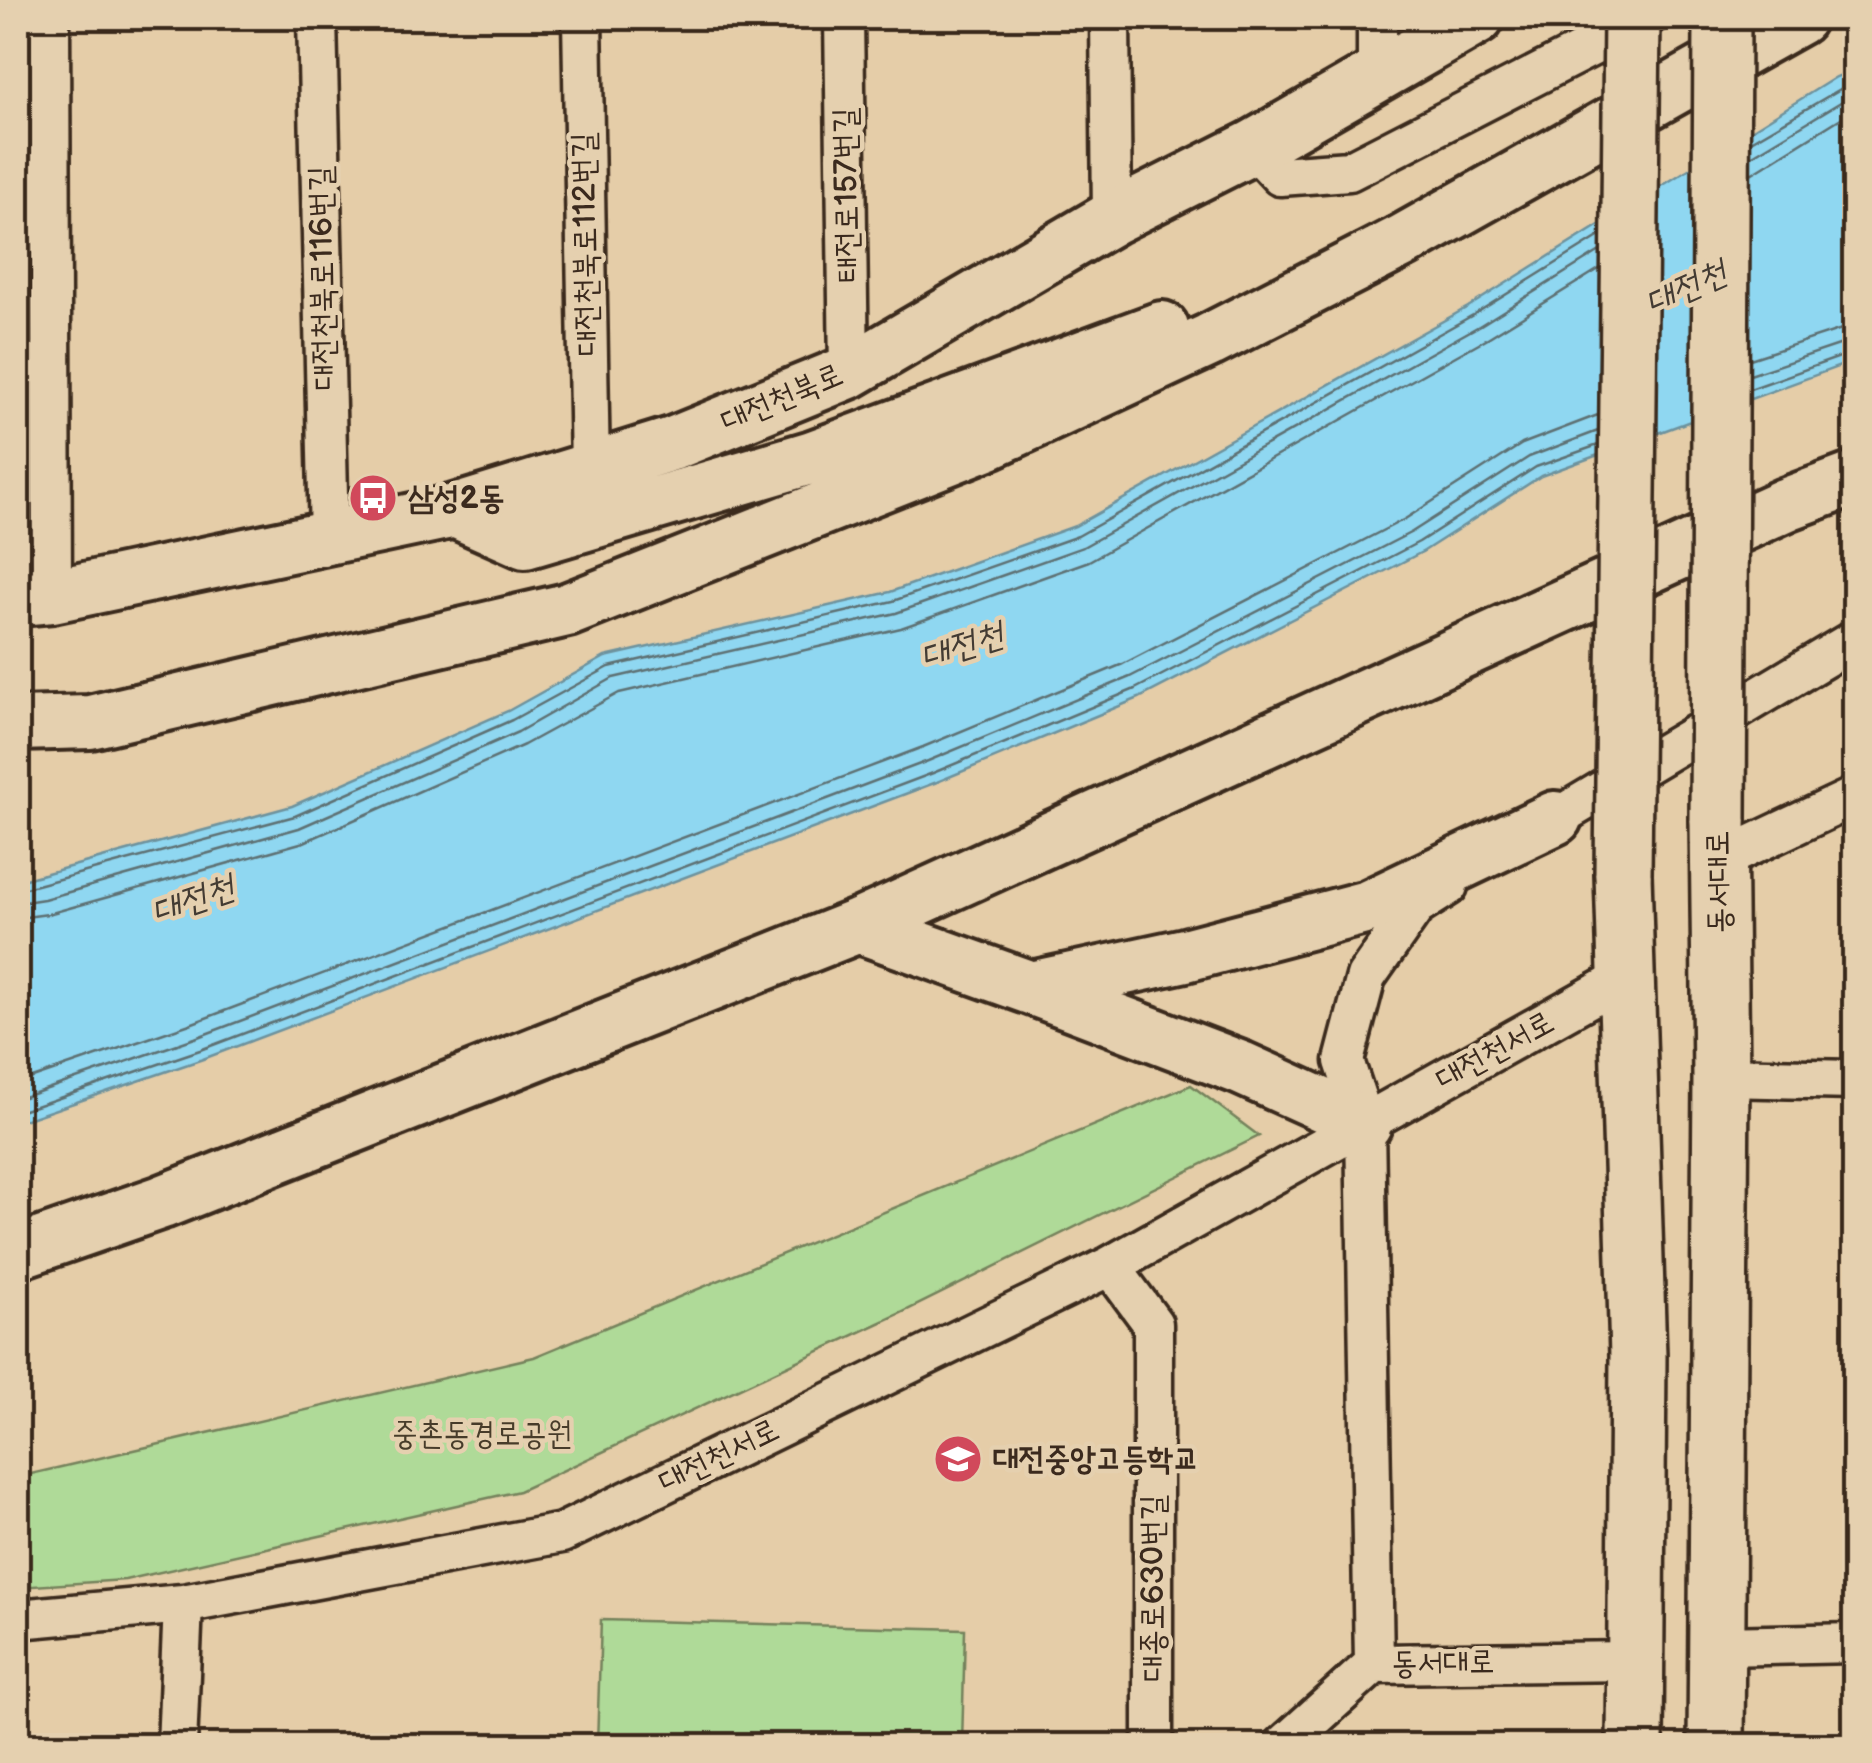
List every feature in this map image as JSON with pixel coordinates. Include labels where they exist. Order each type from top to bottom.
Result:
[{"type":"main road","name":"대전천북로","points":[[35,597],[455,512],[672,444],[850,372],[1112,218],[1253,147],[1477,18]]},
{"type":"main road","points":[[1632,18],[1622,874],[1638,1356],[1635,1746]]},
{"type":"main road","name":"동서대로","points":[[1716,1746],[1720,1646],[1722,1077],[1722,18]]},
{"type":"main road","points":[[18,724],[90,722],[567,610],[992,441],[1210,340],[1403,241],[1799,18]]},
{"type":"main road","points":[[455,512],[525,542],[813,457],[1403,241]]},
{"type":"main road","points":[[18,1252],[162,1202],[858,926],[1787,504],[1854,479]]},
{"type":"main road","points":[[1031,988],[1185,955],[1368,907],[1555,818]]},
{"type":"main road","points":[[858,926],[1241,1068],[1365,1124]]},
{"type":"street","points":[[35,597],[50,18]]},
{"type":"street","name":"대전천북로116번길","points":[[316,18],[328,539]]},
{"type":"street","name":"대전천북로112번길","points":[[582,18],[590,471]]},
{"type":"street","name":"태전로157번길","points":[[844,18],[850,372]]},
{"type":"street","points":[[1110,18],[1112,218]]},
{"type":"street","points":[[1377,18],[1378,76]]},
{"type":"street","points":[[1253,147],[1280,176],[1349,171],[1647,18]]},
{"type":"street","points":[[1374,1664],[1365,1124],[1344,1062],[1366,977],[1415,907],[1555,818],[1854,640]]},
{"type":"street","points":[[1719,840],[1854,798]]},
{"type":"street","name":"대전천서로","points":[[18,1619],[183,1604],[562,1533],[1110,1266],[1624,978]]},
{"type":"street","points":[[1722,1077],[1854,1080]]},
{"type":"street","name":"대종로630번길","points":[[1110,1266],[1153,1324],[1153,1746]]},
{"type":"street","points":[[178,1746],[183,1604]]},
{"type":"street","points":[[1720,1646],[1854,1643]]},
{"type":"street","name":"동서대로","points":[[1283,1746],[1374,1664],[1634,1661]]},
{"type":"green space","name":"중촌동경로공원","points":[[1191,1085],[1259,1136],[901,1313],[519,1491],[125,1580],[18,1587],[18,1477],[534,1357]]},
{"type":"green space","points":[[601,1620],[965,1629],[962,1745],[597,1745]]},
{"type":"water","name":"대전천","points":[[1854,70],[1854,361],[1541,476],[1424,551],[1139,698],[937,782],[203,1059],[18,1122],[18,881],[292,806],[508,711],[605,657],[890,592],[1075,526],[1468,307],[1836,77]]},
{"type":"place","name":"삼성2동","points":[[373,498]]},
{"type":"place","name":"대전중앙고등학교","points":[[958,1459]]}]
